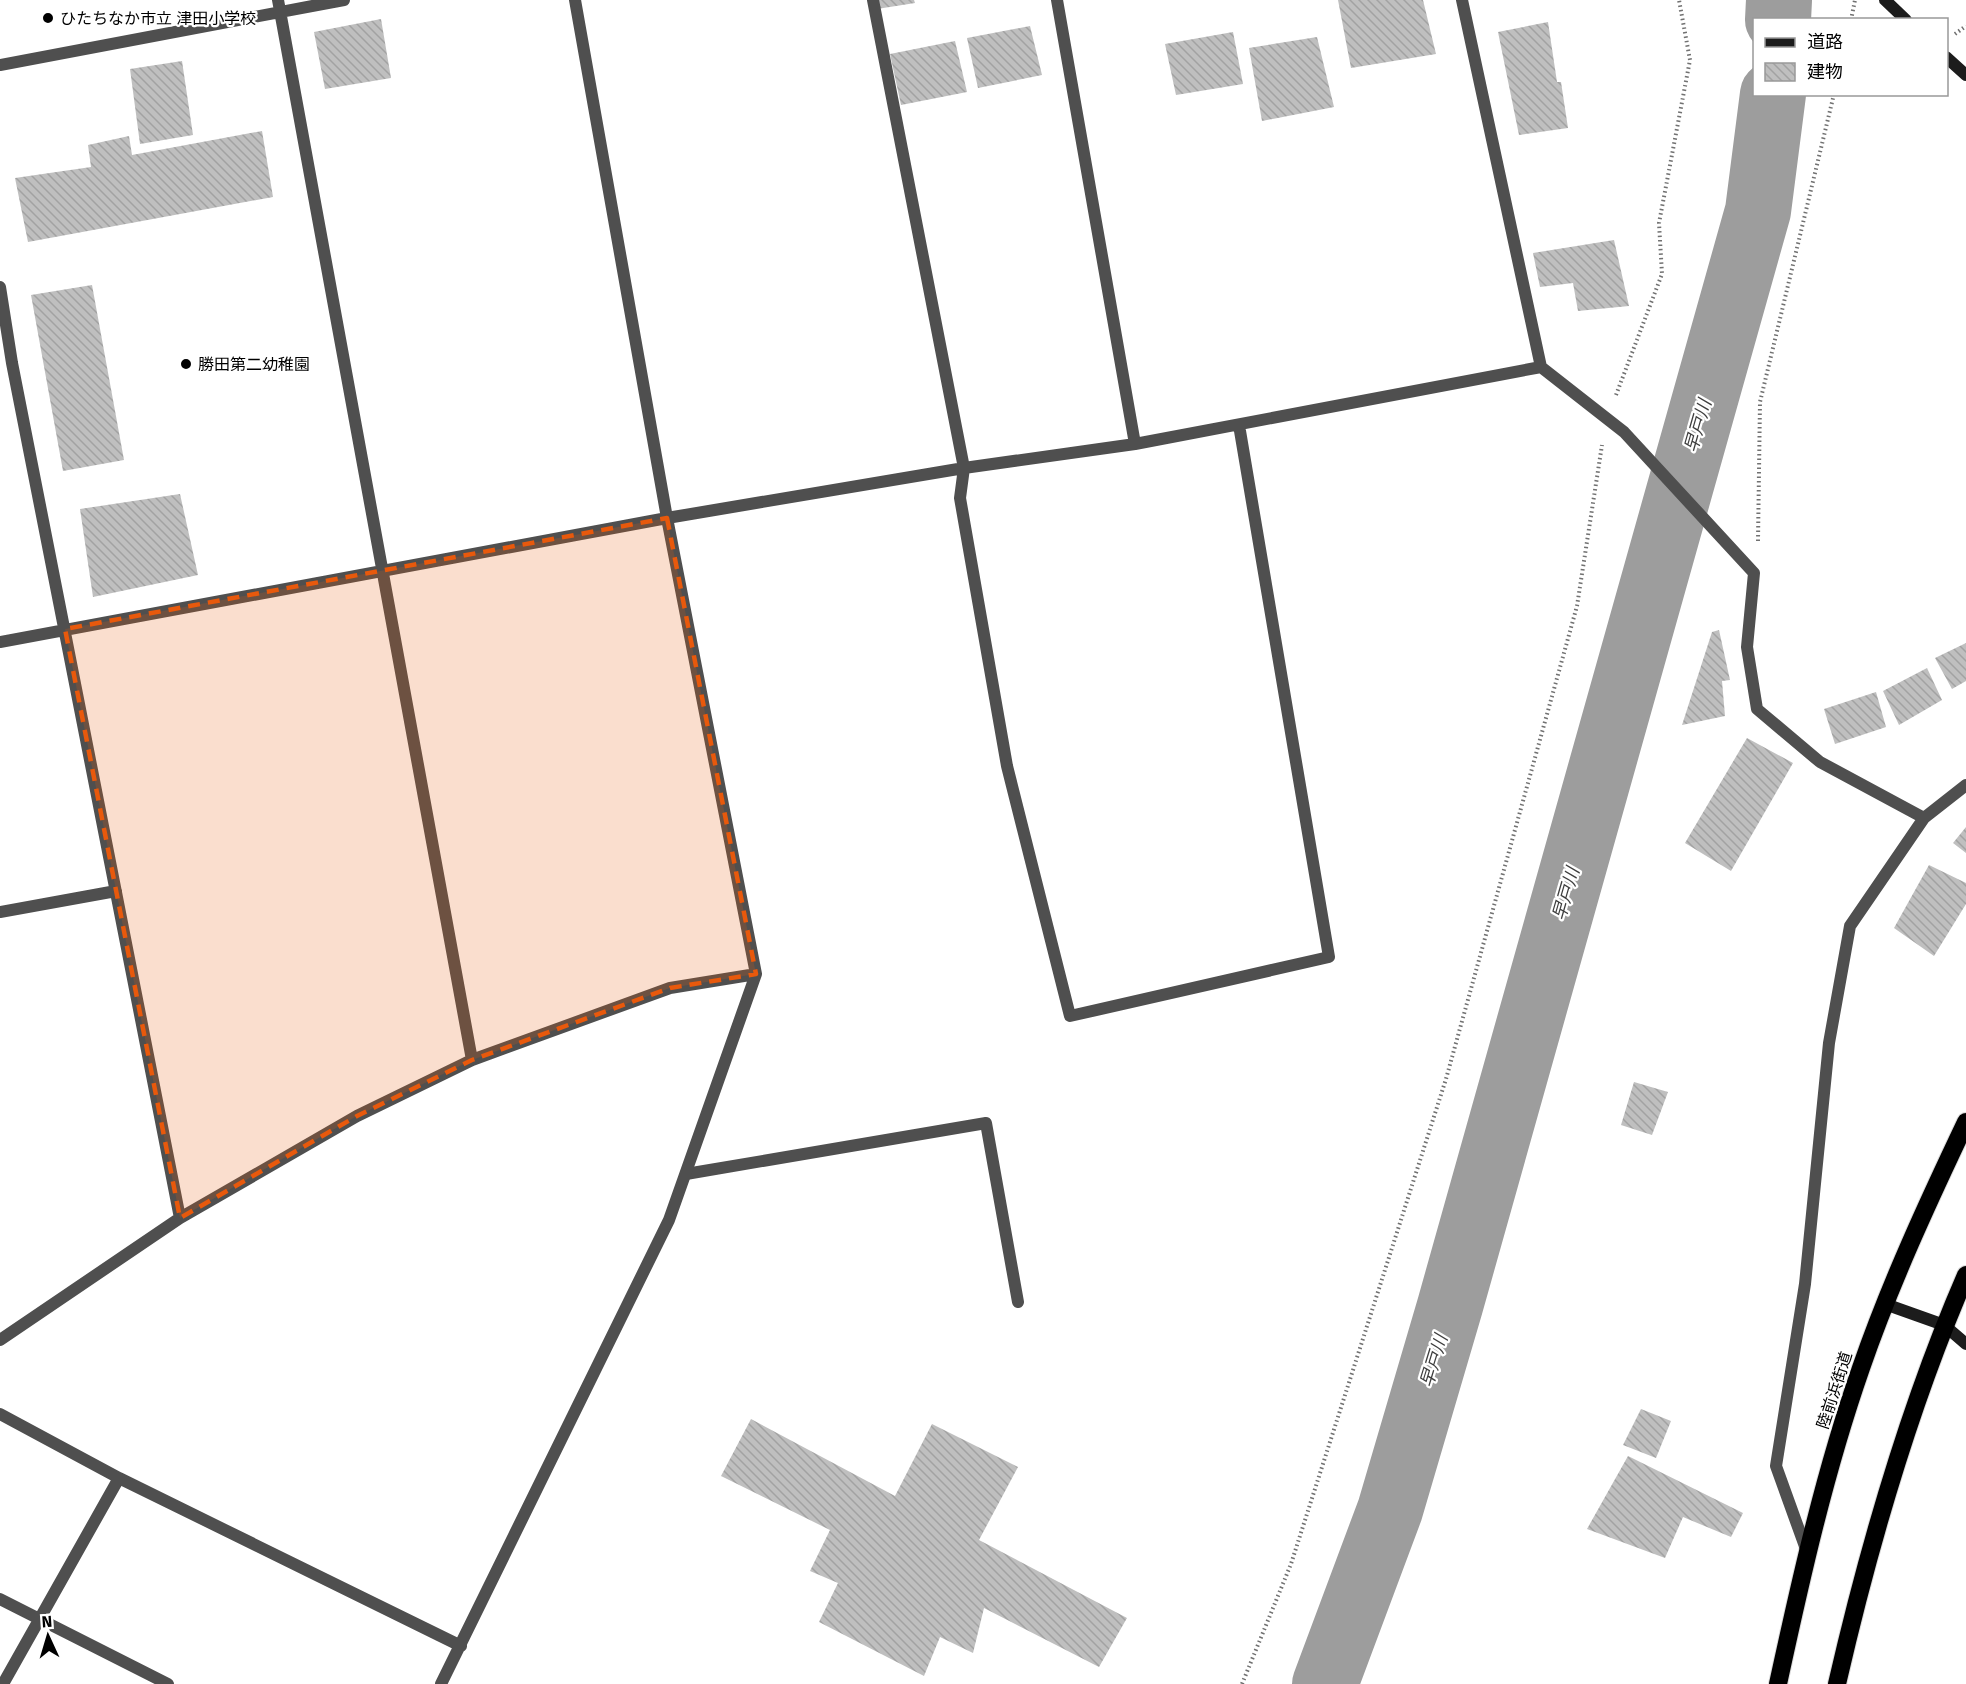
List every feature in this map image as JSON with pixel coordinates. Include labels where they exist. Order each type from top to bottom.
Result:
[{"type":"highway","name":"陸前浜街道","points":[[1778,1684],[1807,1552],[1843,1422],[1885,1304],[1966,1122]]},
{"type":"highway","points":[[1837,1684],[1858,1589],[1888,1492],[1944,1325],[1966,1275]]},
{"type":"street","points":[[0,65],[279,6],[344,0]]},
{"type":"street","points":[[441,1684],[669,1220],[756,974],[668,518],[575,0]]},
{"type":"street","points":[[873,0],[964,468],[960,498],[1006,766],[1070,1016],[1329,957],[1239,425]]},
{"type":"street","points":[[1057,0],[1135,444]]},
{"type":"street","points":[[1462,0],[1541,367],[1624,432],[1754,573],[1746,647],[1757,709],[1820,762],[1924,818]]},
{"type":"street","points":[[1885,0],[1904,18]]},
{"type":"street","points":[[279,6],[472,1060]]},
{"type":"street","points":[[1948,58],[1966,75]]},
{"type":"street","points":[[0,287],[6,364],[65,629],[180,1218]]},
{"type":"street","points":[[0,642],[668,518],[964,468],[1135,444],[1541,367]]},
{"type":"street","points":[[1807,1552],[1776,1466],[1805,1284],[1829,1043],[1850,927],[1924,818],[1966,785]]},
{"type":"street","points":[[0,912],[116,891]]},
{"type":"street","points":[[0,1340],[180,1218],[357,1116],[472,1060],[670,988],[756,974]]},
{"type":"street","points":[[686,1174],[986,1123],[1018,1302]]},
{"type":"street","points":[[1885,1304],[1944,1325],[1966,1344]]},
{"type":"street","points":[[0,1414],[119,1478],[461,1646]]},
{"type":"street","points":[[3,1684],[119,1478]]},
{"type":"street","points":[[0,1599],[168,1684]]},
{"type":"path","points":[[1242,1684],[1291,1564],[1446,1079],[1577,606],[1606,419],[1662,274],[1659,223],[1690,60],[1679,0]]},
{"type":"path","points":[[1851,18],[1855,0]]},
{"type":"path","points":[[1754,573],[1760,528],[1760,402],[1834,96]]},
{"type":"highlighted area","points":[[667,518],[756,974],[670,988],[472,1060],[357,1116],[180,1218],[65,629]]},
{"type":"building","points":[[876,0],[914,0],[915,3],[877,9]]},
{"type":"building","points":[[1338,0],[1423,0],[1436,54],[1351,68]]},
{"type":"building","points":[[381,19],[391,78],[325,89],[314,32]]},
{"type":"building","points":[[1548,22],[1557,82],[1561,82],[1568,128],[1519,135],[1498,32]]},
{"type":"building","points":[[1030,26],[1042,75],[978,88],[967,38]]},
{"type":"building","points":[[1233,32],[1243,84],[1176,95],[1165,44]]},
{"type":"building","points":[[1317,37],[1334,107],[1262,121],[1249,48]]},
{"type":"building","points":[[955,41],[967,92],[901,105],[890,54]]},
{"type":"building","points":[[182,61],[193,135],[140,144],[130,69]]},
{"type":"building","points":[[262,131],[273,197],[28,242],[15,178],[91,167],[88,145],[129,136],[132,155]]},
{"type":"building","points":[[1614,240],[1629,306],[1578,311],[1573,283],[1540,287],[1533,253]]},
{"type":"building","points":[[92,285],[124,460],[63,471],[31,295]]},
{"type":"building","points":[[180,494],[198,575],[93,597],[80,509]]},
{"type":"building","points":[[1719,630],[1730,680],[1722,681],[1725,716],[1682,725],[1712,632]]},
{"type":"building","points":[[1966,643],[1966,681],[1952,689],[1935,658]]},
{"type":"building","points":[[1927,668],[1942,700],[1899,725],[1883,691]]},
{"type":"building","points":[[1876,692],[1886,727],[1835,744],[1824,709]]},
{"type":"building","points":[[1747,738],[1793,763],[1731,871],[1685,843]]},
{"type":"building","points":[[1966,827],[1966,853],[1953,843]]},
{"type":"building","points":[[1929,865],[1966,883],[1966,904],[1934,956],[1894,928]]},
{"type":"building","points":[[1634,1082],[1668,1092],[1652,1135],[1621,1125]]},
{"type":"building","points":[[1641,1409],[1671,1421],[1656,1458],[1623,1445]]},
{"type":"building","points":[[751,1419],[895,1496],[932,1424],[1018,1467],[979,1540],[1127,1618],[1099,1667],[984,1608],[973,1653],[940,1637],[924,1676],[819,1622],[838,1583],[810,1571],[830,1530],[721,1476]]},
{"type":"building","points":[[1628,1456],[1743,1513],[1731,1537],[1683,1517],[1665,1558],[1587,1529]]},
{"type":"waterway","name":"早戸川","points":[[1778,18],[1779,0]]},
{"type":"waterway","name":"早戸川","points":[[1325,1684],[1390,1510],[1450,1306],[1758,211],[1773,96]]},
{"type":"place","name":"ひたちなか市立 津田小学校","points":[[48,18]]},
{"type":"place","name":"勝田第二幼稚園","points":[[186,364]]}]
